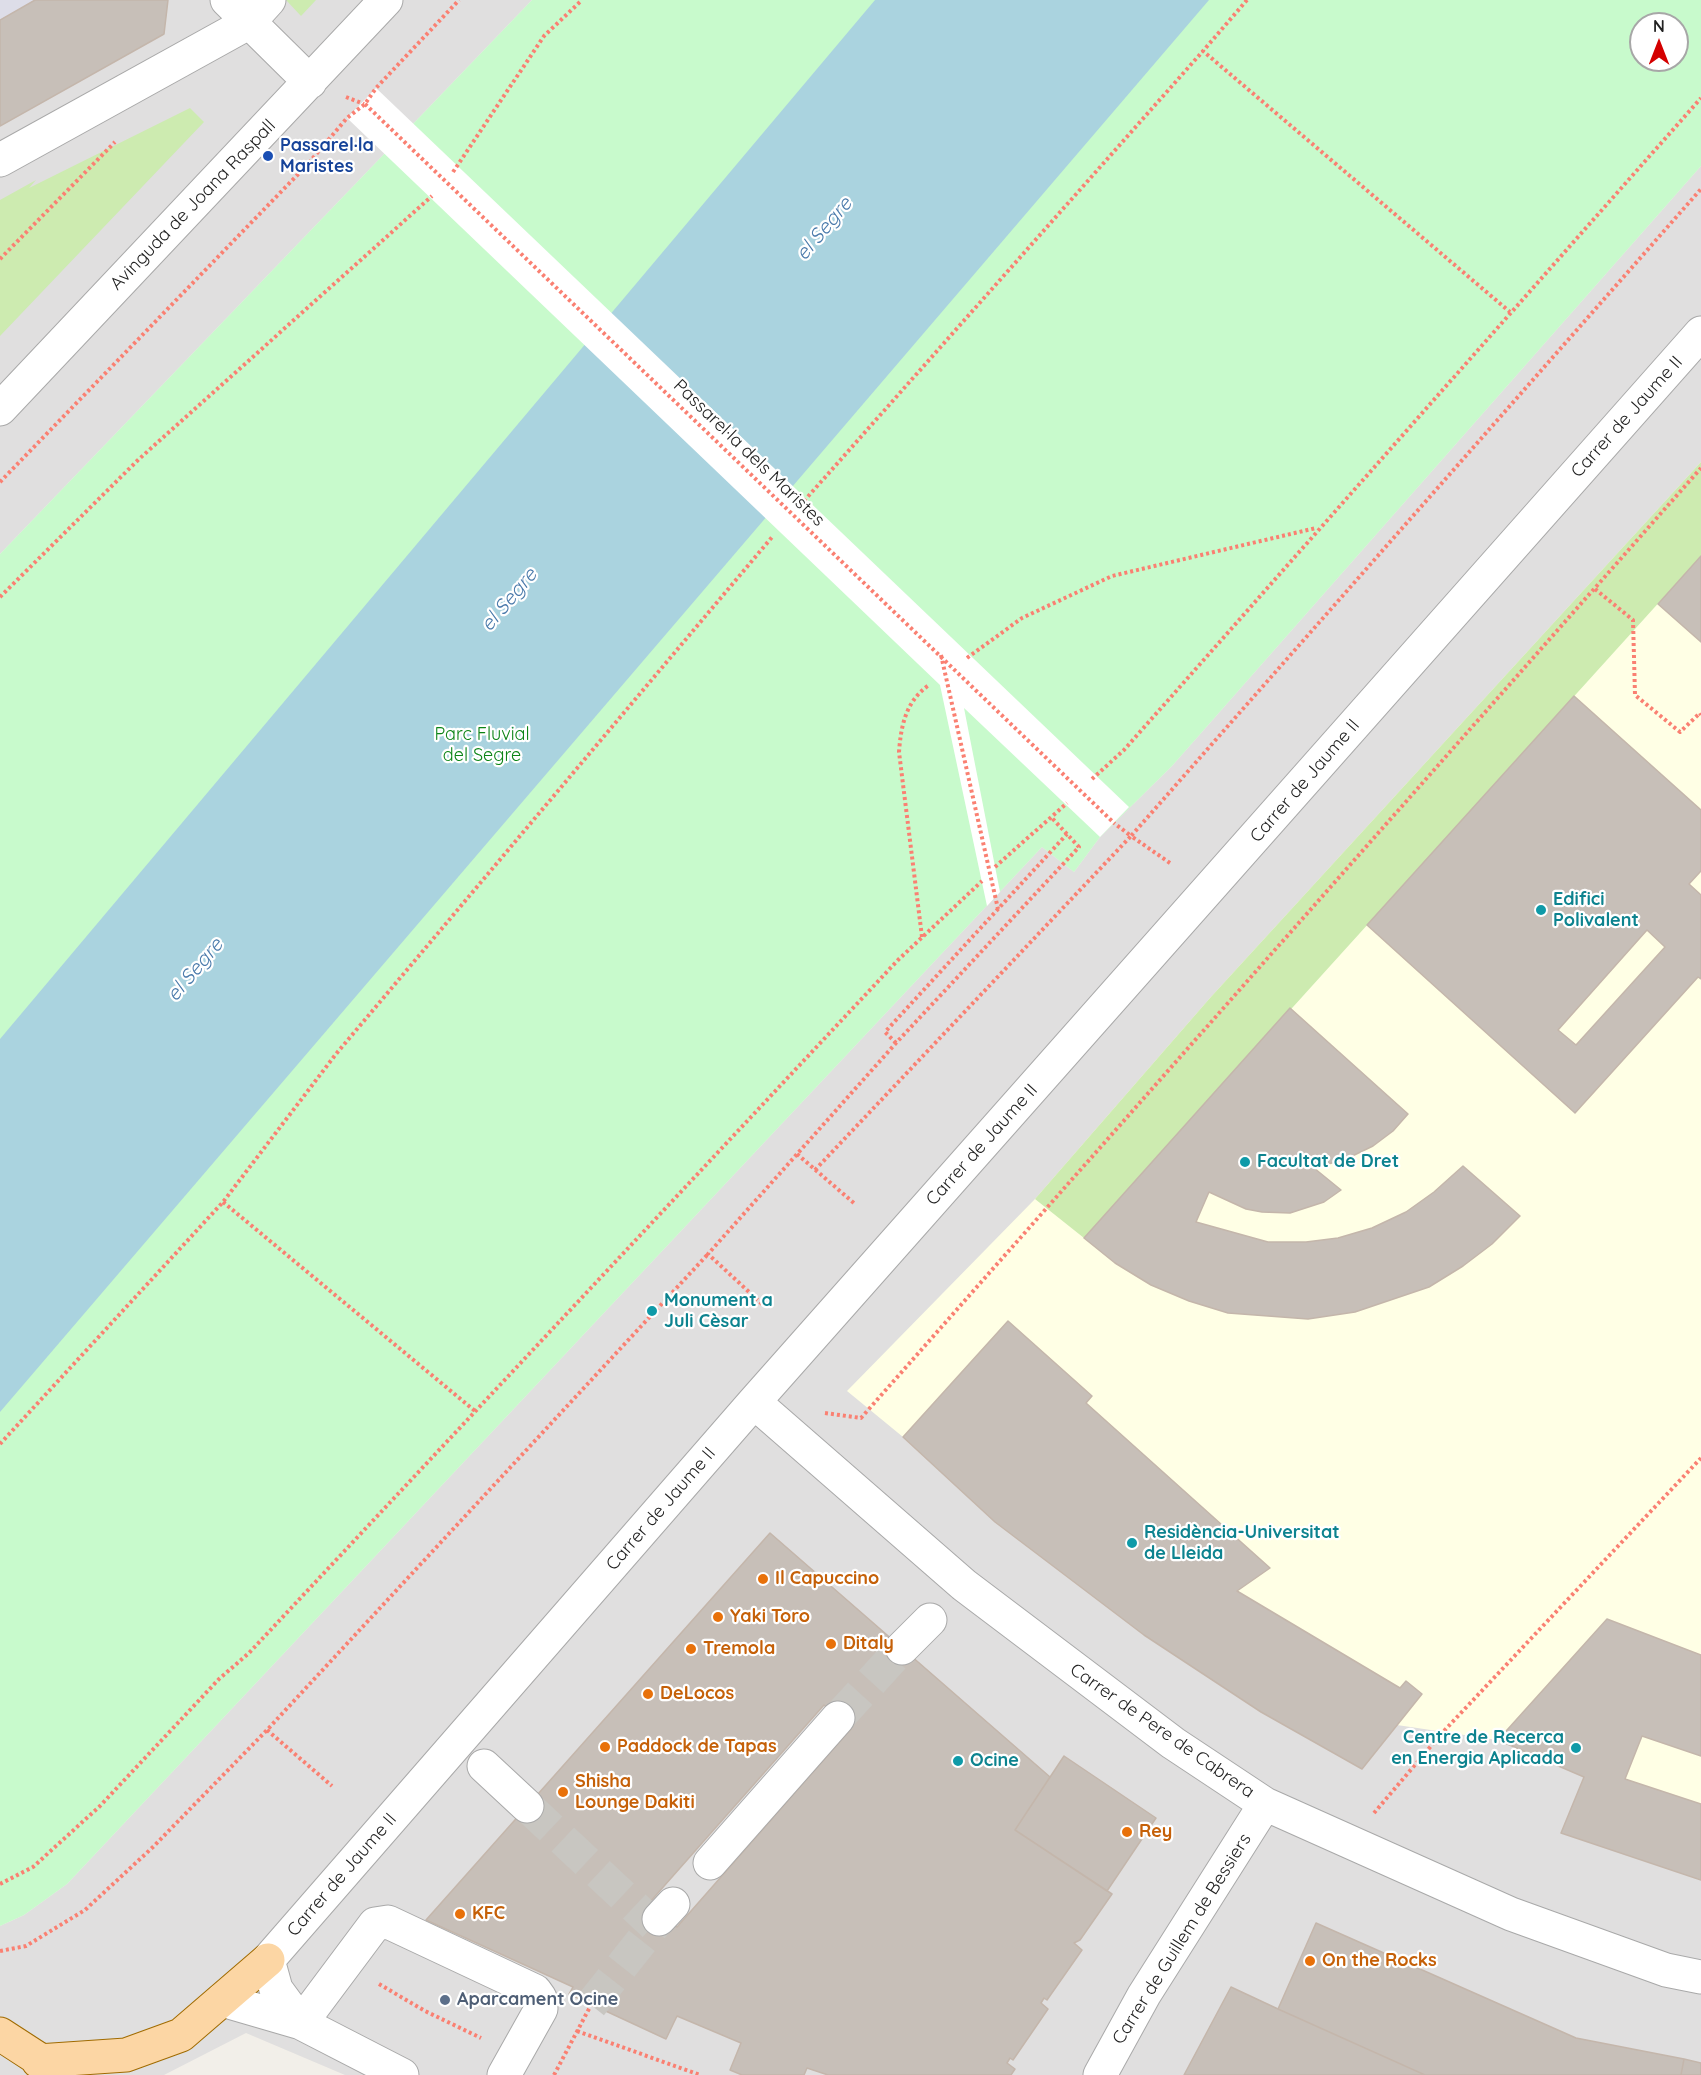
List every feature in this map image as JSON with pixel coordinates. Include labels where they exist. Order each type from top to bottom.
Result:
[{"type":"main road","points":[[0,2034],[51,2068],[126,2055],[182,2035],[268,1960]]},
{"type":"street","name":"Avinguda de Joana Raspall","points":[[0,409],[386,0]]},
{"type":"street","points":[[0,160],[248,8],[310,82]]},
{"type":"street","name":"Carrer de Jaume II","points":[[268,1960],[754,1402],[1701,333]]},
{"type":"street","name":"Carrer de Pere de Cabrera","points":[[754,1402],[964,1585],[1173,1743],[1265,1804],[1511,1914],[1666,1970],[1701,1977]]},
{"type":"street","points":[[902,1648],[930,1620]]},
{"type":"street","points":[[710,1863],[838,1718]]},
{"type":"street","points":[[484,1766],[527,1806]]},
{"type":"street","name":"Carrer de Guillem de Bessiers","points":[[1100,2075],[1144,1995],[1265,1804]]},
{"type":"street","points":[[301,2023],[375,1924],[388,1922],[535,1991],[540,1998],[541,2009],[510,2065]]},
{"type":"street","points":[[268,1960],[276,1989],[301,2023]]},
{"type":"street","points":[[222,2000],[301,2023],[402,2075]]},
{"type":"path","points":[[0,482],[307,165],[347,118],[365,104],[376,88],[459,0]]},
{"type":"path","points":[[453,171],[544,36],[582,0]]},
{"type":"path","points":[[804,501],[1247,0]]},
{"type":"path","points":[[1203,51],[1510,312]]},
{"type":"path","points":[[1092,779],[1124,750],[1318,528],[1701,98]]},
{"type":"path","name":"Passarel·la dels Maristes","points":[[365,104],[1114,823],[1170,863]]},
{"type":"path","points":[[0,259],[119,138]]},
{"type":"path","points":[[815,1170],[1131,836],[1701,189]]},
{"type":"path","points":[[0,597],[138,460],[432,195]]},
{"type":"path","points":[[818,1412],[861,1418],[1701,468]]},
{"type":"path","points":[[967,658],[1022,618],[1112,576],[1318,528]]},
{"type":"path","points":[[0,1444],[223,1202],[336,1054],[773,536]]},
{"type":"path","points":[[1595,589],[1633,620],[1635,695],[1680,732],[1700,713],[1701,715]]},
{"type":"path","points":[[940,654],[998,909]]},
{"type":"path","points":[[922,938],[899,752],[902,722],[917,693],[929,685]]},
{"type":"path","points":[[995,867],[1067,803]]},
{"type":"path","points":[[0,1951],[26,1946],[85,1910],[153,1847],[267,1730],[708,1254],[896,1043],[1079,847],[1051,817]]},
{"type":"path","points":[[896,1043],[885,1032],[1067,834]]},
{"type":"path","points":[[0,1884],[33,1867],[100,1806],[219,1679],[249,1653],[898,960],[982,881]]},
{"type":"path","points":[[797,1154],[855,1204]]},
{"type":"path","points":[[223,1202],[476,1411]]},
{"type":"path","points":[[708,1254],[762,1304]]},
{"type":"path","points":[[1349,1843],[1443,1732],[1701,1458]]},
{"type":"path","points":[[267,1730],[332,1786]]},
{"type":"path","points":[[356,1949],[372,1978],[384,1989],[510,2065],[554,2074],[591,2005]]},
{"type":"path","points":[[577,2031],[700,2075]]},
{"type":"shaded area","points":[[0,0],[532,0],[0,554]]},
{"type":"shaded area","points":[[0,0],[35,0],[0,20]]},
{"type":"shaded area","points":[[1701,166],[1701,2075],[345,2075],[246,2033],[164,2075],[0,2075],[0,1926],[24,1915],[67,1884],[1042,847],[1074,872],[1100,837],[1172,766]]},
{"type":"shaded area","points":[[1701,462],[1701,1880],[1561,1833],[1584,1777],[1498,1740],[1397,1725],[1362,1769],[1261,1712],[1144,1635],[995,1522],[903,1437],[847,1391],[1035,1199],[1210,998]]},
{"type":"green space","points":[[286,0],[316,0],[301,16]]},
{"type":"green space","name":"Parc Fluvial del Segre","points":[[532,0],[1701,0],[1701,166],[1172,766],[1100,837],[1074,872],[1042,847],[67,1884],[24,1915],[0,1926],[0,554]]},
{"type":"green space","points":[[190,108],[204,122],[0,336],[0,200],[36,180],[29,188]]},
{"type":"green space","points":[[1701,462],[1701,556],[1084,1238],[1035,1199],[1210,998]]},
{"type":"water","name":"el Segre","points":[[875,0],[1209,0],[0,1412],[0,1039]]},
{"type":"pier","points":[[376,88],[1129,807],[1100,837],[964,708],[1000,892],[987,906],[940,685],[347,118]]},
{"type":"building","points":[[35,0],[168,0],[164,34],[0,126],[0,20]]},
{"type":"building","points":[[1701,556],[1701,642],[1658,604]]},
{"type":"building","name":"Edifici Polivalent","points":[[1574,696],[1701,810],[1701,871],[1689,884],[1701,895],[1701,979],[1698,977],[1575,1113],[1367,925]],"holes":[[[1647,930],[1665,947],[1576,1045],[1558,1030]]]},
{"type":"building","name":"Facultat de Dret","points":[[1290,1008],[1408,1114],[1393,1131],[1373,1146],[1346,1159],[1314,1168],[1341,1190],[1324,1202],[1290,1213],[1262,1212],[1246,1209],[1209,1192],[1196,1222],[1268,1242],[1306,1242],[1338,1238],[1372,1228],[1406,1212],[1434,1192],[1463,1166],[1520,1216],[1492,1244],[1463,1266],[1429,1287],[1355,1312],[1308,1319],[1228,1313],[1189,1301],[1151,1285],[1115,1263],[1084,1238]]},
{"type":"building","name":"Residència-Universitat de Lleida","points":[[1008,1321],[1092,1396],[1086,1403],[1270,1568],[1237,1591],[1400,1688],[1406,1681],[1422,1694],[1362,1769],[1261,1712],[1144,1635],[995,1522],[903,1437]]},
{"type":"building","points":[[770,1533],[1050,1777],[1015,1830],[1112,1894],[1080,1940],[1074,1943],[1082,1950],[1047,2000],[1044,1998],[1041,2003],[1048,2009],[1013,2060],[1010,2058],[1007,2063],[1015,2069],[1011,2075],[828,2075],[807,2068],[804,2075],[742,2075],[730,2070],[741,2043],[677,2016],[666,2039],[569,1994],[573,1987],[426,1920]],"holes":[[[824,1705],[851,1729],[677,1927],[642,1911]]]},
{"type":"building","name":"Centre de Recerca en Energia Aplicada","points":[[1607,1619],[1701,1655],[1701,1756],[1642,1736],[1625,1779],[1701,1804],[1701,1880],[1561,1833],[1584,1777],[1498,1740]]},
{"type":"building","points":[[1064,1756],[1156,1818],[1107,1891],[1015,1830]]},
{"type":"building","points":[[1316,1923],[1576,2038],[1684,2059],[1681,2075],[1425,2075],[1278,2009]]},
{"type":"building","points":[[1231,1987],[1278,2009],[1425,2075],[1184,2075]]},
{"type":"building","points":[[1684,2059],[1701,2063],[1701,2075],[1681,2075]]},
{"type":"tunnel","points":[[838,1718],[902,1648]]},
{"type":"tunnel","points":[[527,1806],[654,1925]]},
{"type":"tunnel","points":[[591,2005],[659,1919]]},
{"type":"place","name":"Passarel·la Maristes","points":[[268,156]]},
{"type":"place","name":"Edifici Polivalent","points":[[1541,910]]},
{"type":"place","name":"Facultat de Dret","points":[[1245,1162]]},
{"type":"place","name":"Monument a Juli Cèsar","points":[[652,1311]]},
{"type":"place","name":"Residència-Universitat de Lleida","points":[[1132,1543]]},
{"type":"place","name":"Il Capuccino","points":[[763,1579]]},
{"type":"place","name":"Yaki Toro","points":[[718,1617]]},
{"type":"place","name":"Ditaly","points":[[831,1644]]},
{"type":"place","name":"Tremola","points":[[691,1649]]},
{"type":"place","name":"DeLocos","points":[[648,1694]]},
{"type":"place","name":"Paddock de Tapas","points":[[605,1747]]},
{"type":"place","name":"Centre de Recerca en Energia Aplicada","points":[[1576,1748]]},
{"type":"place","name":"Ocine","points":[[958,1761]]},
{"type":"place","name":"Shisha Lounge Dakiti","points":[[563,1792]]},
{"type":"place","name":"Rey","points":[[1127,1832]]},
{"type":"place","name":"KFC","points":[[460,1914]]},
{"type":"place","name":"On the Rocks","points":[[1310,1961]]},
{"type":"place","name":"Aparcament Ocine","points":[[445,2000]]}]
